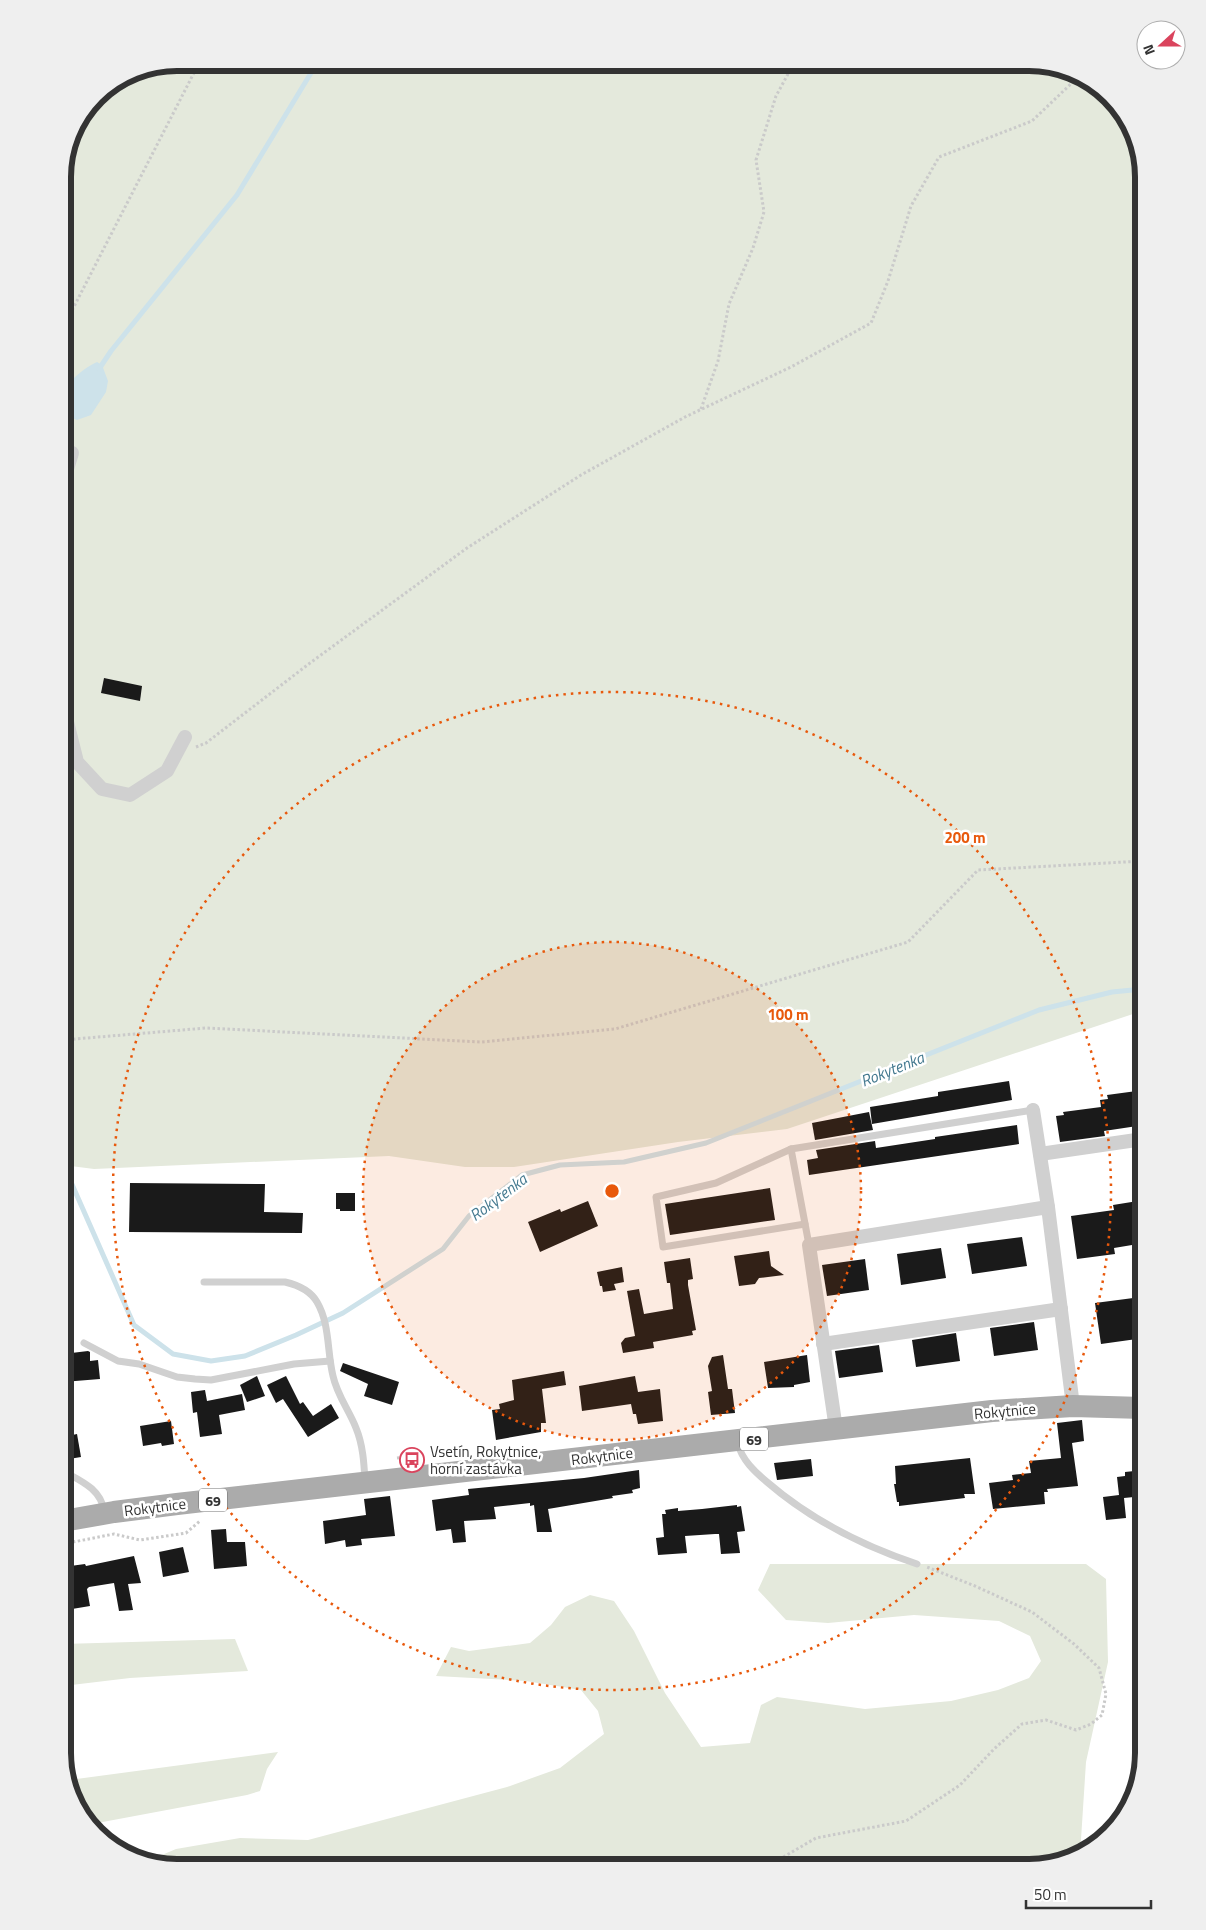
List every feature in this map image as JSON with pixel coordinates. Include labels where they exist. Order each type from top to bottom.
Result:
[{"type":"main road","name":"Rokytnice","points":[[71,1520],[104,1514],[1000,1411],[1073,1406],[1135,1408]]},
{"type":"street","points":[[71,738],[77,762],[102,789],[130,795],[167,771],[186,736]]},
{"type":"street","points":[[1033,1110],[1048,1207],[1073,1406]]},
{"type":"street","points":[[1040,1154],[1135,1140]]},
{"type":"street","points":[[836,1430],[809,1245],[1048,1207]]},
{"type":"street","points":[[823,1344],[1060,1309]]},
{"type":"lane","points":[[805,1224],[662,1247],[656,1197],[716,1183],[791,1149],[1033,1110]]},
{"type":"lane","points":[[791,1149],[809,1245]]},
{"type":"lane","points":[[204,1282],[285,1282],[297,1285],[316,1300],[326,1327],[330,1361],[338,1395],[356,1428],[360,1442],[365,1484]]},
{"type":"lane","points":[[84,1343],[118,1361],[139,1364],[177,1377],[195,1379],[211,1380],[294,1364],[330,1361]]},
{"type":"lane","points":[[737,1441],[740,1453],[759,1476],[795,1504],[847,1535],[917,1564]]},
{"type":"lane","points":[[71,1476],[99,1495],[104,1514]]},
{"type":"path","points":[[71,312],[194,71]]},
{"type":"path","points":[[701,410],[718,361],[729,304],[753,248],[764,212],[756,160],[776,96],[790,71]]},
{"type":"path","points":[[177,753],[206,743],[310,663],[467,548],[581,475],[701,410],[791,367],[871,323],[888,281],[911,206],[939,158],[1032,121],[1074,81]]},
{"type":"path","points":[[71,1039],[206,1028],[481,1042],[614,1029],[908,942],[978,870],[1135,861]]},
{"type":"path","points":[[780,1859],[816,1838],[906,1821],[960,1785],[994,1749],[1022,1724],[1046,1720],[1076,1730],[1091,1724],[1102,1715],[1106,1694],[1099,1668],[1074,1644],[1032,1612],[975,1586],[917,1564]]},
{"type":"shaded area","points":[[178,71],[1035,71],[1049,73],[1075,82],[1099,98],[1108,107],[1124,131],[1133,157],[1135,171],[1135,1013],[787,1129],[678,1142],[514,1167],[465,1167],[389,1156],[94,1169],[71,1166],[71,171],[79,137],[85,124],[102,102],[119,89],[137,79],[157,73]]},
{"type":"shaded area","points":[[770,1564],[1086,1564],[1106,1579],[1108,1662],[1086,1762],[1081,1845],[1056,1855],[1028,1859],[171,1859],[157,1857],[176,1849],[240,1838],[308,1840],[507,1787],[560,1768],[604,1734],[598,1711],[581,1690],[526,1681],[436,1676],[451,1647],[469,1651],[530,1643],[551,1625],[565,1607],[590,1595],[614,1601],[634,1631],[665,1693],[701,1747],[750,1743],[761,1705],[777,1697],[865,1709],[951,1701],[998,1690],[1029,1678],[1041,1661],[1030,1636],[999,1621],[914,1615],[828,1623],[786,1620],[758,1590]]},
{"type":"shaded area","points":[[235,1639],[248,1671],[130,1678],[71,1685],[71,1644]]},
{"type":"shaded area","points":[[278,1752],[267,1769],[260,1791],[98,1823],[82,1799],[75,1779]]},
{"type":"water","points":[[97,362],[102,365],[108,381],[106,392],[91,415],[77,420],[71,417],[71,382]]},
{"type":"building","points":[[104,678],[142,686],[140,701],[101,693]]},
{"type":"building","points":[[1009,1081],[1012,1100],[872,1124],[870,1107],[938,1096],[938,1092]]},
{"type":"building","points":[[1135,1091],[1135,1126],[1104,1131],[1105,1136],[1060,1142],[1056,1116],[1064,1115],[1063,1112],[1101,1107],[1100,1100],[1108,1099],[1107,1095]]},
{"type":"building","points":[[869,1112],[873,1130],[815,1140],[812,1123]]},
{"type":"building","points":[[1017,1125],[1019,1144],[809,1175],[807,1160],[818,1158],[816,1150],[875,1141],[876,1148]]},
{"type":"building","points":[[130,1183],[265,1184],[264,1212],[303,1213],[302,1233],[129,1232]]},
{"type":"building","points":[[770,1188],[775,1220],[670,1235],[665,1204]]},
{"type":"building","points":[[336,1193],[355,1193],[355,1211],[340,1211],[340,1209],[336,1209]]},
{"type":"building","points":[[588,1201],[598,1226],[540,1252],[528,1222],[560,1209],[561,1212]]},
{"type":"building","points":[[1135,1201],[1135,1244],[1114,1248],[1115,1254],[1077,1259],[1071,1216],[1114,1210],[1113,1205]]},
{"type":"building","points":[[1022,1237],[1027,1266],[972,1274],[967,1244]]},
{"type":"building","points":[[941,1248],[946,1278],[901,1285],[897,1254]]},
{"type":"building","points":[[769,1251],[771,1266],[784,1275],[759,1278],[755,1284],[739,1286],[734,1256]]},
{"type":"building","points":[[690,1258],[693,1279],[688,1280],[688,1285],[696,1330],[692,1331],[693,1335],[653,1342],[654,1348],[623,1353],[621,1343],[625,1338],[635,1336],[627,1291],[639,1289],[644,1314],[673,1309],[670,1283],[667,1283],[664,1262]]},
{"type":"building","points":[[865,1259],[869,1290],[827,1296],[822,1265]]},
{"type":"building","points":[[622,1267],[624,1282],[614,1284],[616,1290],[603,1292],[597,1272]]},
{"type":"building","points":[[1135,1298],[1135,1339],[1101,1344],[1095,1303]]},
{"type":"building","points":[[1034,1322],[1038,1350],[994,1356],[990,1328]]},
{"type":"building","points":[[956,1333],[960,1361],[916,1367],[912,1340]]},
{"type":"building","points":[[879,1345],[883,1372],[839,1378],[835,1351]]},
{"type":"building","points":[[90,1352],[90,1361],[98,1360],[100,1379],[71,1381],[71,1353]]},
{"type":"building","points":[[723,1355],[728,1389],[732,1389],[735,1413],[711,1415],[708,1392],[712,1391],[708,1366],[712,1357]]},
{"type":"building","points":[[807,1355],[810,1382],[794,1385],[794,1387],[768,1388],[764,1362]]},
{"type":"building","points":[[343,1363],[399,1382],[392,1405],[364,1396],[368,1384],[340,1371]]},
{"type":"building","points":[[564,1371],[566,1385],[542,1389],[546,1423],[541,1423],[541,1432],[496,1440],[492,1410],[500,1409],[499,1404],[514,1400],[512,1380]]},
{"type":"building","points":[[257,1376],[265,1396],[247,1402],[240,1385]]},
{"type":"building","points":[[286,1376],[300,1404],[303,1402],[313,1416],[331,1404],[339,1418],[308,1437],[283,1399],[276,1403],[267,1385]]},
{"type":"building","points":[[635,1376],[638,1392],[660,1389],[663,1421],[638,1424],[631,1404],[582,1411],[579,1386]]},
{"type":"building","points":[[205,1390],[207,1401],[242,1394],[245,1410],[219,1415],[222,1434],[200,1437],[197,1412],[193,1413],[191,1392]]},
{"type":"building","points":[[1082,1420],[1084,1441],[1072,1443],[1078,1486],[1047,1489],[1048,1492],[1044,1492],[1045,1504],[993,1509],[989,1483],[1013,1480],[1012,1475],[1031,1473],[1029,1461],[1061,1458],[1057,1423]]},
{"type":"building","points":[[171,1421],[174,1444],[162,1446],[161,1443],[143,1446],[140,1426]]},
{"type":"building","points":[[77,1434],[81,1457],[71,1459],[71,1435]]},
{"type":"building","points":[[970,1458],[975,1494],[964,1494],[965,1498],[899,1506],[894,1484],[896,1484],[895,1466]]},
{"type":"building","points":[[811,1459],[813,1476],[777,1480],[774,1463]]},
{"type":"building","points":[[639,1470],[640,1488],[632,1490],[633,1493],[548,1509],[552,1532],[537,1532],[534,1505],[530,1506],[530,1503],[494,1507],[496,1519],[464,1521],[466,1542],[453,1543],[451,1529],[436,1531],[432,1500],[469,1495],[468,1489],[584,1478]]},
{"type":"building","points":[[1135,1471],[1135,1497],[1124,1498],[1126,1518],[1106,1520],[1103,1497],[1119,1495],[1117,1477],[1125,1476],[1125,1472]]},
{"type":"building","points":[[390,1496],[395,1536],[361,1539],[362,1545],[346,1547],[345,1540],[325,1544],[323,1521],[366,1515],[364,1499]]},
{"type":"building","points":[[737,1505],[737,1507],[741,1506],[745,1531],[737,1532],[740,1553],[721,1554],[719,1534],[715,1534],[685,1536],[687,1553],[658,1555],[656,1538],[664,1537],[662,1514],[666,1514],[665,1510],[678,1508],[678,1511]]},
{"type":"building","points":[[226,1529],[227,1542],[245,1542],[247,1566],[214,1569],[211,1530]]},
{"type":"building","points":[[183,1547],[189,1572],[163,1577],[159,1552]]},
{"type":"building","points":[[134,1556],[141,1583],[128,1584],[133,1610],[119,1611],[114,1583],[89,1587],[87,1589],[90,1606],[72,1609],[71,1566],[85,1564],[86,1566]]},
{"type":"waterway","points":[[99,369],[111,351],[237,195],[312,71]]},
{"type":"waterway","name":"Rokytenka","points":[[71,1182],[134,1325],[173,1354],[211,1361],[245,1356],[343,1313],[443,1249],[469,1216],[522,1175],[560,1165],[624,1162],[706,1143],[1039,1010],[1112,992],[1135,990]]},
{"type":"place","name":"Vsetín, Rokytnice, horní zastávka","points":[[412,1460]]}]
